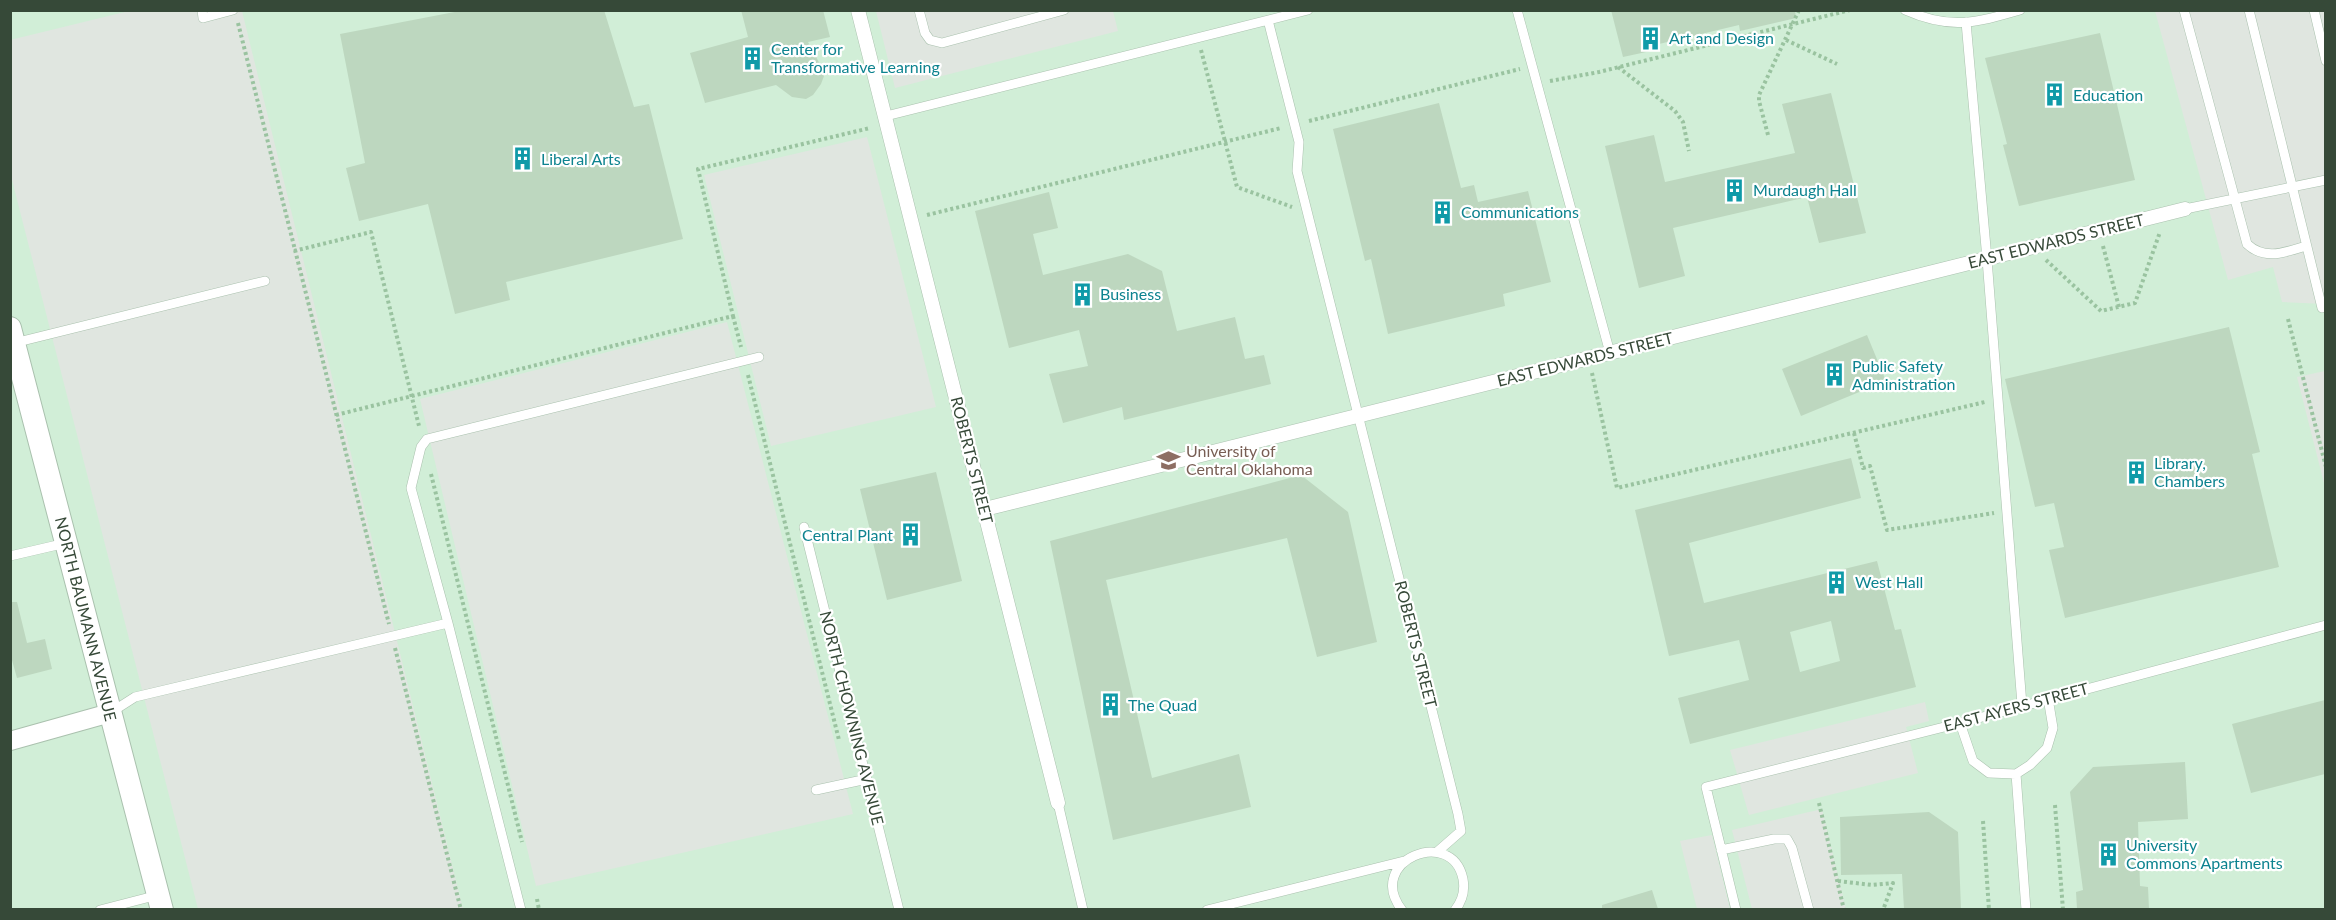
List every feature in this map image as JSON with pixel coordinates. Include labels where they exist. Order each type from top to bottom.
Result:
[{"type":"street","name":"ROBERTS STREET","points":[[858,10],[1058,803]]},
{"type":"street","name":"EAST EDWARDS STREET","points":[[985,509],[2185,209]]},
{"type":"street","name":"NORTH BAUMANN AVENUE","points":[[12,339],[160,902]]},
{"type":"street","points":[[10,741],[110,713]]},
{"type":"lane","points":[[202,10],[203,18],[233,10]]},
{"type":"lane","points":[[919,10],[925,33],[930,40],[942,43],[1064,10]]},
{"type":"lane","points":[[887,120],[1308,10]]},
{"type":"lane","points":[[1517,10],[1610,353]]},
{"type":"lane","points":[[1905,10],[1929,21],[1966,22],[1977,22],[2020,10]]},
{"type":"lane","points":[[2184,10],[2247,244],[2254,251],[2276,255],[2306,246]]},
{"type":"lane","points":[[2249,10],[2322,308]]},
{"type":"lane","points":[[2314,10],[2325,61]]},
{"type":"lane","name":"ROBERTS STREET","points":[[1268,20],[1299,142],[1297,171],[1458,814],[1461,831],[1437,852]]},
{"type":"lane","points":[[1966,22],[2022,705]]},
{"type":"lane","points":[[2185,209],[2325,180]]},
{"type":"lane","points":[[12,339],[265,281]]},
{"type":"lane","points":[[521,909],[411,488],[421,447],[427,439],[759,357]]},
{"type":"lane","name":"NORTH CHOWNING AVENUE","points":[[804,527],[899,909]]},
{"type":"lane","points":[[10,556],[66,543]]},
{"type":"lane","points":[[110,713],[135,697],[448,623]]},
{"type":"lane","name":"EAST AYERS STREET","points":[[1721,850],[1706,787],[1960,723],[2325,625]]},
{"type":"lane","points":[[1960,723],[1973,761],[1989,773],[2016,774],[2030,765],[2047,748],[2053,728],[2048,698]]},
{"type":"lane","points":[[2016,774],[2026,909]]},
{"type":"lane","points":[[816,790],[867,779]]},
{"type":"lane","name":"ROBERTS STREET","points":[[1058,803],[1083,909]]},
{"type":"lane","points":[[1736,909],[1721,850],[1774,838],[1787,839],[1792,848],[1809,909]]},
{"type":"lane","points":[[1207,909],[1404,861],[1425,852],[1437,852],[1447,856],[1462,874],[1463,897],[1455,909]]},
{"type":"lane","points":[[1402,909],[1394,893],[1394,882],[1397,870],[1404,861]]},
{"type":"lane","points":[[100,909],[160,902]]},
{"type":"path","points":[[1768,135],[1759,94],[1799,10]]},
{"type":"path","points":[[1537,84],[1618,67],[1850,10]]},
{"type":"path","points":[[238,22],[461,909]]},
{"type":"path","points":[[1198,38],[1237,187],[1307,212]]},
{"type":"path","points":[[1786,40],[1837,64]]},
{"type":"path","points":[[912,219],[1532,66]]},
{"type":"path","points":[[1618,67],[1675,111],[1683,122],[1689,151]]},
{"type":"path","points":[[839,741],[698,169],[887,120]]},
{"type":"path","points":[[2033,247],[2101,311],[2119,307],[2134,303],[2166,214]]},
{"type":"path","points":[[2099,231],[2119,307]]},
{"type":"path","points":[[336,415],[733,316]]},
{"type":"path","points":[[2288,319],[2325,467]]},
{"type":"path","points":[[1589,358],[1617,488],[1998,400]]},
{"type":"path","points":[[1854,433],[1863,468],[1870,466],[1887,530],[2007,511]]},
{"type":"path","points":[[1818,803],[1844,909]]},
{"type":"path","points":[[2055,805],[2063,909]]},
{"type":"path","points":[[1983,821],[1989,909]]},
{"type":"path","points":[[1838,881],[1872,885],[1893,883],[1883,909]]},
{"type":"shaded area","name":"University of Central Oklahoma","points":[[11,11],[2325,11],[2325,909],[11,909]]},
{"type":"shaded area","points":[[129,11],[242,11],[463,909],[198,909],[11,176],[10,40]]},
{"type":"shaded area","points":[[876,11],[1113,11],[1118,31],[895,88]]},
{"type":"shaded area","points":[[2155,11],[2325,11],[2325,304],[2282,302],[2273,267],[2228,280]]},
{"type":"shaded area","points":[[867,137],[936,407],[771,446],[704,175]]},
{"type":"shaded area","points":[[727,322],[853,814],[536,886],[420,399]]},
{"type":"shaded area","points":[[2326,371],[2325,487],[2297,377]]},
{"type":"shaded area","points":[[1925,702],[1929,721],[1906,727],[1918,773],[1749,815],[1730,750]]},
{"type":"shaded area","points":[[1822,809],[1846,909],[1752,909],[1732,830]]},
{"type":"shaded area","points":[[1712,835],[1730,909],[1697,909],[1680,841]]},
{"type":"building","name":"Liberal Arts","points":[[465,10],[604,10],[634,107],[649,104],[683,239],[506,282],[510,300],[455,314],[428,204],[359,221],[346,168],[365,163],[340,34]]},
{"type":"building","name":"Center for Transformative Learning","points":[[741,10],[823,10],[830,37],[808,42],[824,76],[813,95],[806,99],[792,97],[776,85],[705,103],[690,53],[748,37]]},
{"type":"building","name":"Art and Design","points":[[1611,10],[1795,10],[1796,18],[1740,31],[1739,25],[1659,44],[1660,49],[1623,57]]},
{"type":"building","name":"Education","points":[[2100,33],[2135,180],[2019,206],[2003,145],[2007,144],[1985,58]]},
{"type":"building","name":"Murdaugh Hall","points":[[1831,93],[1866,233],[1819,243],[1807,197],[1673,228],[1685,276],[1639,288],[1605,146],[1654,135],[1665,182],[1795,153],[1782,104]]},
{"type":"building","name":"Communications","points":[[1439,103],[1461,188],[1474,185],[1478,202],[1528,191],[1551,282],[1503,294],[1505,306],[1388,334],[1371,259],[1365,261],[1333,129]]},
{"type":"building","name":"Business","points":[[1049,192],[1058,228],[1033,234],[1043,275],[1128,254],[1162,271],[1177,331],[1235,317],[1245,359],[1264,355],[1271,384],[1124,420],[1122,407],[1063,423],[1049,374],[1088,366],[1079,330],[1009,348],[975,211]]},
{"type":"building","name":"Library, Chambers","points":[[2229,327],[2260,452],[2252,454],[2279,567],[2065,618],[2049,550],[2064,547],[2054,503],[2035,507],[2005,379]]},
{"type":"building","name":"Public Safety Administration","points":[[1867,335],[1886,381],[1801,416],[1782,369]]},
{"type":"building","name":"West Hall","points":[[1851,458],[1861,498],[1689,543],[1704,603],[1877,561],[1895,630],[1901,629],[1916,687],[1690,744],[1678,698],[1749,680],[1739,640],[1669,656],[1635,510]],"holes":[[[1831,621],[1840,661],[1800,672],[1790,632]]]},
{"type":"building","name":"Central Plant","points":[[936,472],[962,581],[887,600],[860,489]]},
{"type":"building","name":"The Quad","points":[[1301,475],[1348,512],[1377,642],[1317,657],[1287,538],[1106,580],[1152,778],[1239,754],[1251,807],[1113,840],[1050,541]]},
{"type":"building","points":[[10,602],[17,602],[27,643],[45,639],[52,669],[17,678],[10,653]]},
{"type":"building","name":"University Commons Apartments","points":[[2325,700],[2325,774],[2251,793],[2232,724]]},
{"type":"building","name":"University Commons Apartments","points":[[2185,762],[2188,819],[2138,822],[2140,886],[2148,887],[2149,909],[2077,909],[2076,892],[2083,890],[2070,792],[2093,767]]},
{"type":"building","points":[[1929,812],[1958,832],[1961,909],[1904,909],[1902,874],[1841,875],[1840,817]]},
{"type":"building","points":[[1652,890],[1658,909],[1602,909],[1602,905]]},
{"type":"place","name":"Art and Design","points":[[1651,38]]},
{"type":"place","name":"Center for Transformative Learning","points":[[753,58]]},
{"type":"place","name":"Education","points":[[2055,95]]},
{"type":"place","name":"Liberal Arts","points":[[523,159]]},
{"type":"place","name":"Murdaugh Hall","points":[[1735,190]]},
{"type":"place","name":"Communications","points":[[1443,212]]},
{"type":"place","name":"Business","points":[[1082,294]]},
{"type":"place","name":"Public Safety Administration","points":[[1834,375]]},
{"type":"place","name":"University of Central Oklahoma","points":[[1168,460]]},
{"type":"place","name":"Library, Chambers","points":[[2136,472]]},
{"type":"place","name":"Central Plant","points":[[911,535]]},
{"type":"place","name":"West Hall","points":[[1837,582]]},
{"type":"place","name":"The Quad","points":[[1110,705]]},
{"type":"place","name":"University Commons Apartments","points":[[2108,854]]}]
